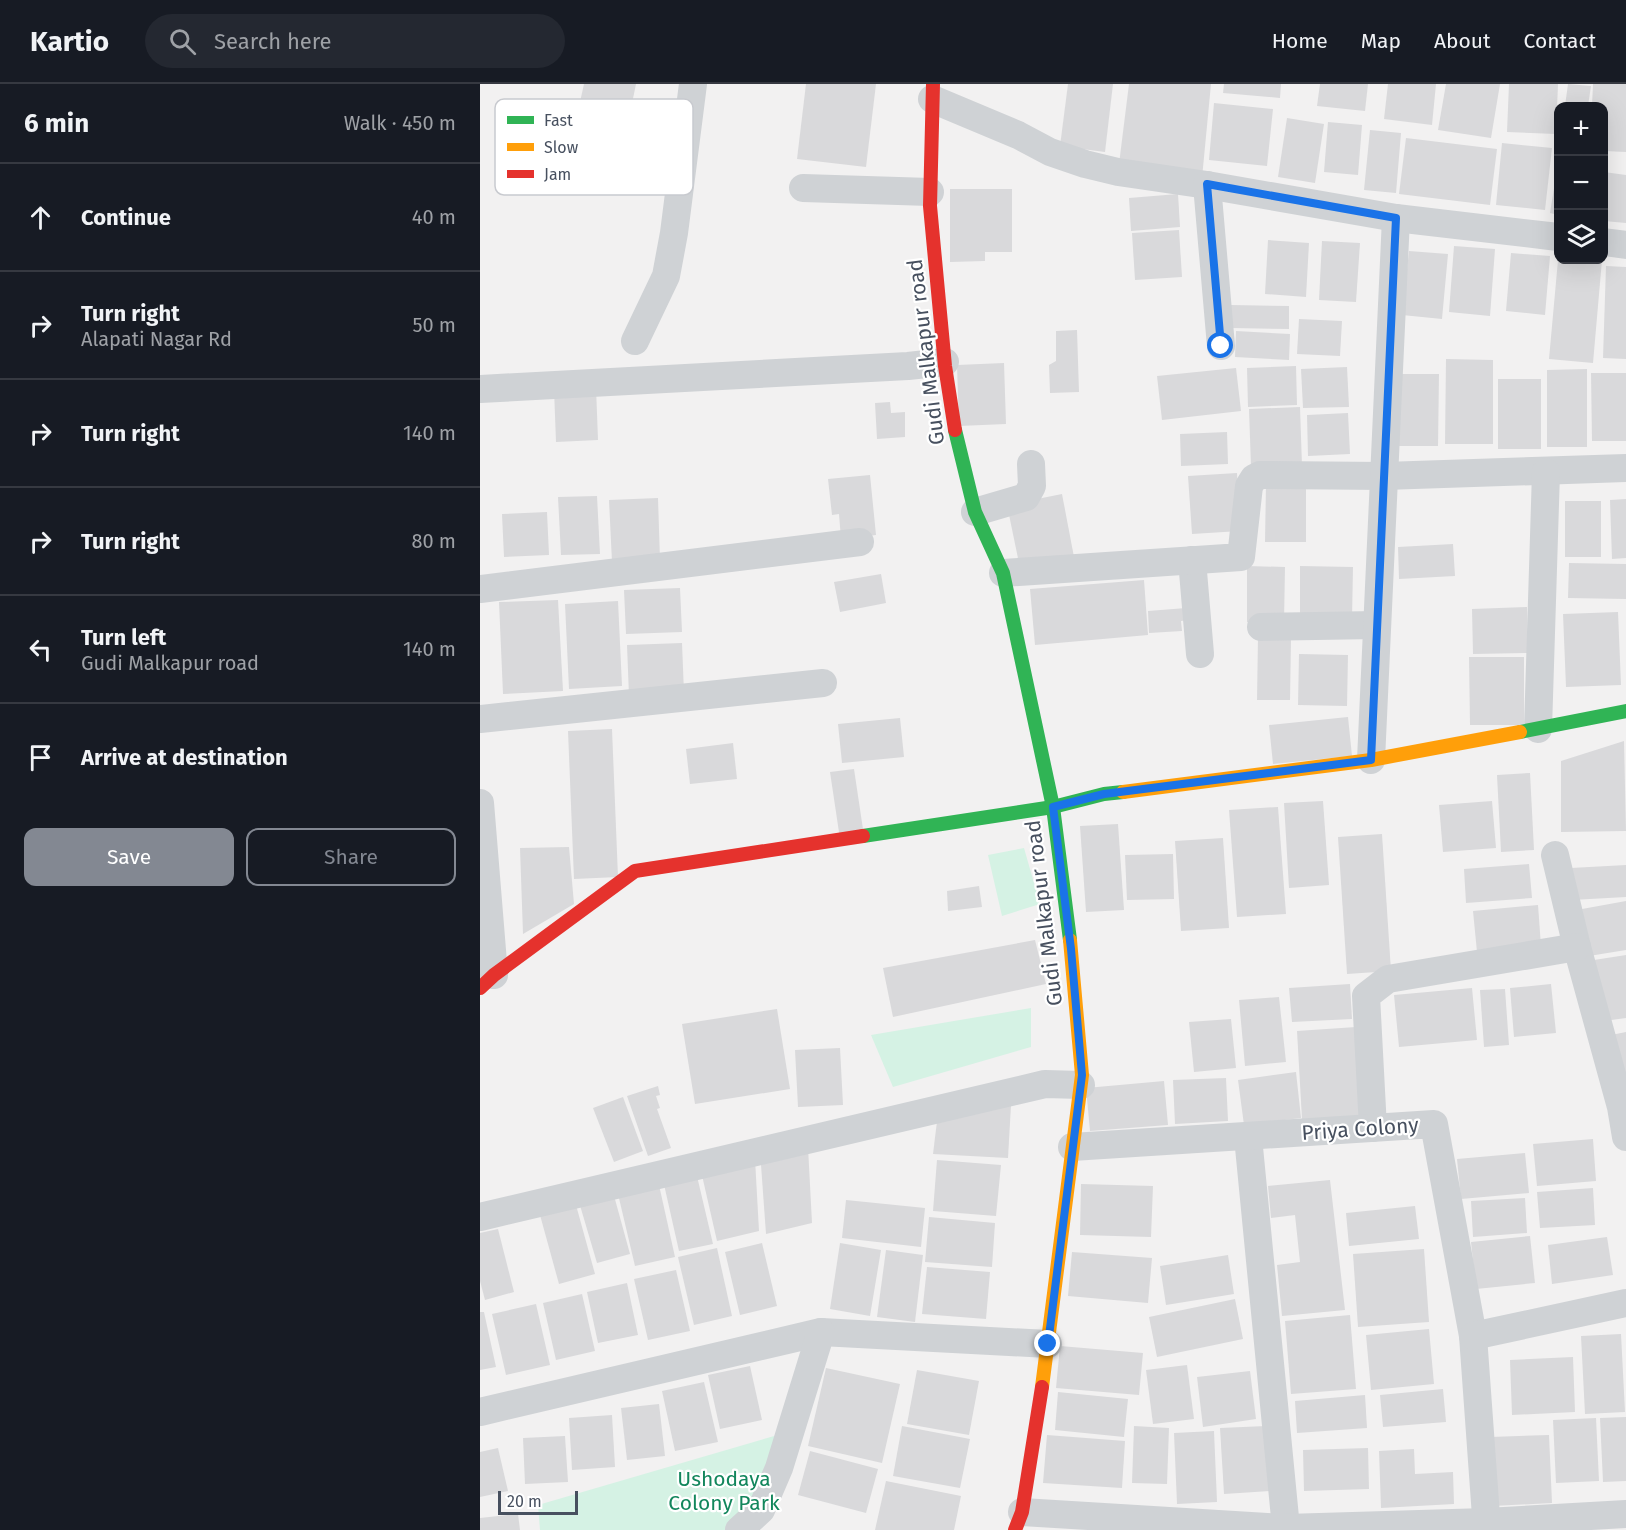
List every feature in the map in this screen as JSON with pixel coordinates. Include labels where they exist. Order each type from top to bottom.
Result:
[{"type":"street","points":[[691,99],[693,84]]},
{"type":"street","points":[[932,92],[1050,152],[1118,172],[1207,184],[1396,218],[1554,237]]},
{"type":"street","name":"Gudi Malkapur road","points":[[932,92],[930,192],[945,362],[958,447],[975,512],[1003,573],[1053,807],[1071,949],[1082,1075],[1048,1344],[1019,1521]]},
{"type":"street","points":[[1207,184],[1221,346]]},
{"type":"street","points":[[803,188],[930,192]]},
{"type":"street","points":[[635,341],[666,276],[679,195]]},
{"type":"street","points":[[1371,760],[1396,218]]},
{"type":"street","points":[[1608,243],[1626,245]]},
{"type":"street","points":[[480,389],[908,366],[945,362]]},
{"type":"street","points":[[975,512],[1026,497],[1032,486],[1031,464]]},
{"type":"street","points":[[1003,573],[1241,557],[1250,486],[1254,478],[1260,475],[1384,476],[1626,468]]},
{"type":"street","points":[[1539,729],[1546,472]]},
{"type":"street","points":[[480,589],[860,542]]},
{"type":"street","points":[[1192,560],[1200,654]]},
{"type":"street","points":[[1261,627],[1377,625]]},
{"type":"street","points":[[480,719],[823,683]]},
{"type":"street","points":[[487,982],[635,871],[1053,807],[1104,794],[1371,760],[1626,711]]},
{"type":"street","points":[[480,803],[487,982]]},
{"type":"street","points":[[1555,855],[1576,947],[1623,1106],[1626,1137]]},
{"type":"street","points":[[1374,1128],[1366,996],[1388,979],[1576,947]]},
{"type":"street","points":[[480,1217],[1045,1084],[1081,1085]]},
{"type":"street","name":"Priya Colony","points":[[1072,1147],[1434,1124],[1473,1336],[1487,1526]]},
{"type":"street","points":[[1248,1137],[1286,1528]]},
{"type":"street","points":[[1473,1336],[1626,1303]]},
{"type":"street","points":[[739,1530],[761,1510],[779,1468],[821,1332]]},
{"type":"street","points":[[480,1412],[821,1332],[1048,1344]]},
{"type":"street","points":[[1019,1521],[1286,1528],[1487,1526],[1626,1514]]},
{"type":"green space","points":[[1024,848],[1040,904],[1002,916],[988,855]]},
{"type":"green space","points":[[1031,1008],[1031,1047],[893,1087],[871,1035]]},
{"type":"green space","name":"Ushodaya Colony Park","points":[[788,1432],[737,1530],[540,1530],[538,1505]]},
{"type":"building","points":[[584,84],[636,84],[633,99],[581,99]]},
{"type":"building","points":[[806,84],[876,84],[866,167],[797,159]]},
{"type":"building","points":[[1068,84],[1113,84],[1105,152],[1060,146]]},
{"type":"building","points":[[1129,84],[1211,84],[1202,178],[1118,172]]},
{"type":"building","points":[[1224,84],[1281,84],[1280,98],[1223,93]]},
{"type":"building","points":[[1320,84],[1368,84],[1365,111],[1317,106]]},
{"type":"building","points":[[1388,84],[1436,84],[1432,125],[1384,119]]},
{"type":"building","points":[[1446,84],[1500,84],[1491,138],[1438,130]]},
{"type":"building","points":[[1509,84],[1558,84],[1557,102],[1554,102],[1554,134],[1507,132]]},
{"type":"building","points":[[1568,84],[1591,86],[1589,102],[1566,102]]},
{"type":"building","points":[[1593,84],[1626,84],[1626,152],[1608,151],[1608,102],[1592,102]]},
{"type":"building","points":[[1214,103],[1273,109],[1267,166],[1209,160]]},
{"type":"building","points":[[1287,118],[1324,124],[1315,183],[1278,177]]},
{"type":"building","points":[[1328,122],[1362,125],[1358,175],[1324,172]]},
{"type":"building","points":[[1370,130],[1401,133],[1396,193],[1364,190]]},
{"type":"building","points":[[1406,138],[1497,149],[1490,205],[1399,194]]},
{"type":"building","points":[[1502,143],[1552,148],[1545,210],[1496,205]]},
{"type":"building","points":[[1608,173],[1626,175],[1626,223],[1608,221]]},
{"type":"building","points":[[1554,188],[1554,214],[1550,213]]},
{"type":"building","points":[[950,189],[1012,189],[1012,252],[985,252],[985,261],[950,262]]},
{"type":"building","points":[[1178,194],[1180,227],[1131,231],[1129,198]]},
{"type":"building","points":[[1179,230],[1182,277],[1135,280],[1132,233]]},
{"type":"building","points":[[1268,240],[1309,243],[1306,297],[1265,294]]},
{"type":"building","points":[[1322,241],[1360,243],[1356,302],[1319,300]]},
{"type":"building","points":[[1454,246],[1495,249],[1490,316],[1449,312]]},
{"type":"building","points":[[1409,251],[1448,254],[1442,319],[1402,315]]},
{"type":"building","points":[[1511,253],[1550,256],[1545,315],[1506,311]]},
{"type":"building","points":[[1558,264],[1602,264],[1593,363],[1549,359]]},
{"type":"building","points":[[1606,266],[1626,267],[1626,359],[1603,358]]},
{"type":"building","points":[[1231,305],[1289,306],[1289,329],[1231,328]]},
{"type":"building","points":[[1299,319],[1342,321],[1340,356],[1297,354]]},
{"type":"building","points":[[1077,330],[1079,392],[1050,393],[1049,365],[1056,361],[1056,331]]},
{"type":"building","points":[[1236,331],[1290,334],[1289,360],[1235,357]]},
{"type":"building","points":[[1446,359],[1493,360],[1493,444],[1445,444]]},
{"type":"building","points":[[1004,363],[1006,424],[959,426],[957,365]]},
{"type":"building","points":[[1296,366],[1297,405],[1248,407],[1247,368]]},
{"type":"building","points":[[1347,367],[1349,407],[1303,408],[1301,369]]},
{"type":"building","points":[[1236,368],[1241,411],[1162,420],[1157,376]]},
{"type":"building","points":[[1587,369],[1587,447],[1547,447],[1547,370]]},
{"type":"building","points":[[1591,373],[1626,373],[1626,441],[1592,441]]},
{"type":"building","points":[[1399,374],[1439,374],[1438,446],[1399,446]]},
{"type":"building","points":[[1498,379],[1541,379],[1541,449],[1498,449]]},
{"type":"building","points":[[596,387],[598,440],[556,442],[554,389]]},
{"type":"building","points":[[890,402],[891,413],[905,412],[905,437],[877,439],[875,403]]},
{"type":"building","points":[[1300,407],[1302,466],[1251,467],[1249,409]]},
{"type":"building","points":[[1348,413],[1350,454],[1308,456],[1307,415]]},
{"type":"building","points":[[1227,432],[1228,464],[1181,466],[1180,434]]},
{"type":"building","points":[[1237,473],[1240,531],[1192,534],[1188,476]]},
{"type":"building","points":[[870,475],[876,535],[841,539],[839,514],[832,515],[828,479]]},
{"type":"building","points":[[1266,484],[1306,485],[1306,542],[1265,542]]},
{"type":"building","points":[[1062,494],[1074,557],[1020,568],[1007,505]]},
{"type":"building","points":[[597,496],[600,554],[561,555],[558,497]]},
{"type":"building","points":[[658,498],[660,560],[612,562],[609,500]]},
{"type":"building","points":[[1626,499],[1626,558],[1612,559],[1610,500]]},
{"type":"building","points":[[1565,501],[1601,501],[1601,557],[1565,557]]},
{"type":"building","points":[[547,512],[549,555],[504,557],[502,514]]},
{"type":"building","points":[[1453,544],[1455,576],[1399,579],[1398,547]]},
{"type":"building","points":[[1569,563],[1626,564],[1626,599],[1568,598]]},
{"type":"building","points":[[1247,566],[1285,567],[1284,622],[1247,622]]},
{"type":"building","points":[[1300,566],[1353,567],[1352,619],[1300,619]]},
{"type":"building","points":[[881,574],[886,603],[840,612],[834,582]]},
{"type":"building","points":[[1144,580],[1148,635],[1035,645],[1030,589]]},
{"type":"building","points":[[680,588],[682,632],[626,634],[624,590]]},
{"type":"building","points":[[558,600],[563,691],[503,694],[499,602]]},
{"type":"building","points":[[618,601],[622,686],[569,689],[565,604]]},
{"type":"building","points":[[1527,607],[1528,653],[1473,654],[1472,609]]},
{"type":"building","points":[[1186,608],[1188,620],[1181,621],[1182,631],[1149,633],[1148,611]]},
{"type":"building","points":[[1618,612],[1621,685],[1566,687],[1563,614]]},
{"type":"building","points":[[1258,637],[1291,638],[1290,700],[1257,700]]},
{"type":"building","points":[[682,643],[684,693],[629,696],[627,645]]},
{"type":"building","points":[[1299,654],[1348,655],[1347,706],[1298,705]]},
{"type":"building","points":[[1469,657],[1524,657],[1524,725],[1470,725]]},
{"type":"building","points":[[1348,717],[1352,756],[1273,764],[1269,725]]},
{"type":"building","points":[[900,718],[904,757],[842,763],[838,724]]},
{"type":"building","points":[[612,729],[618,877],[574,879],[568,731]]},
{"type":"building","points":[[1624,741],[1626,831],[1561,832],[1561,761]]},
{"type":"building","points":[[733,743],[737,779],[690,784],[686,749]]},
{"type":"building","points":[[854,769],[864,836],[840,839],[830,772]]},
{"type":"building","points":[[1530,773],[1534,850],[1501,852],[1497,775]]},
{"type":"building","points":[[1323,801],[1329,885],[1289,888],[1284,803]]},
{"type":"building","points":[[1492,801],[1496,848],[1443,852],[1439,805]]},
{"type":"building","points":[[1278,807],[1286,914],[1237,917],[1229,810]]},
{"type":"building","points":[[1118,824],[1124,910],[1086,912],[1080,826]]},
{"type":"building","points":[[1382,834],[1391,971],[1347,974],[1338,837]]},
{"type":"building","points":[[1223,838],[1229,928],[1181,931],[1175,841]]},
{"type":"building","points":[[569,847],[574,904],[523,934],[520,848]]},
{"type":"building","points":[[1173,854],[1174,899],[1127,900],[1125,855]]},
{"type":"building","points":[[1529,864],[1532,898],[1466,903],[1464,869]]},
{"type":"building","points":[[1626,865],[1626,897],[1572,900],[1571,868]]},
{"type":"building","points":[[979,886],[982,907],[948,911],[947,891]]},
{"type":"building","points":[[1626,901],[1626,950],[1589,956],[1582,909]]},
{"type":"building","points":[[1538,905],[1541,946],[1477,952],[1473,911]]},
{"type":"building","points":[[1035,940],[1046,984],[893,1017],[883,968]]},
{"type":"building","points":[[1626,955],[1626,1018],[1604,1021],[1594,960]]},
{"type":"building","points":[[1350,984],[1352,1019],[1292,1022],[1289,988]]},
{"type":"building","points":[[1551,984],[1556,1033],[1514,1037],[1510,988]]},
{"type":"building","points":[[1472,988],[1477,1040],[1399,1047],[1394,995]]},
{"type":"building","points":[[1505,989],[1509,1045],[1484,1047],[1480,990]]},
{"type":"building","points":[[1279,997],[1286,1062],[1245,1066],[1239,1000]]},
{"type":"building","points":[[777,1009],[790,1089],[695,1104],[682,1024]]},
{"type":"building","points":[[1231,1019],[1236,1068],[1194,1072],[1189,1022]]},
{"type":"building","points":[[1356,1027],[1361,1116],[1302,1119],[1297,1031]]},
{"type":"building","points":[[1626,1032],[1626,1079],[1611,1035]]},
{"type":"building","points":[[840,1048],[843,1105],[798,1107],[795,1050]]},
{"type":"building","points":[[1296,1072],[1301,1118],[1244,1125],[1238,1080]]},
{"type":"building","points":[[1226,1078],[1228,1121],[1175,1124],[1173,1080]]},
{"type":"building","points":[[1164,1081],[1168,1125],[1090,1131],[1086,1088]]},
{"type":"building","points":[[658,1086],[660,1095],[656,1096],[660,1108],[657,1109],[671,1148],[648,1156],[627,1096]]},
{"type":"building","points":[[623,1097],[643,1151],[614,1162],[593,1108]]},
{"type":"building","points":[[1011,1105],[1008,1158],[933,1154],[938,1113]]},
{"type":"building","points":[[1593,1139],[1596,1181],[1537,1186],[1533,1144]]},
{"type":"building","points":[[808,1147],[812,1223],[766,1234],[760,1151]]},
{"type":"building","points":[[1525,1153],[1529,1193],[1461,1199],[1457,1159]]},
{"type":"building","points":[[755,1159],[759,1231],[717,1241],[701,1171]]},
{"type":"building","points":[[937,1160],[1001,1165],[996,1216],[933,1211]]},
{"type":"building","points":[[696,1172],[713,1244],[679,1251],[663,1180]]},
{"type":"building","points":[[1330,1180],[1345,1310],[1282,1316],[1277,1265],[1300,1262],[1295,1215],[1271,1218],[1268,1186]]},
{"type":"building","points":[[1081,1184],[1153,1186],[1151,1237],[1080,1235]]},
{"type":"building","points":[[659,1185],[675,1257],[635,1266],[618,1194]]},
{"type":"building","points":[[1593,1188],[1595,1225],[1540,1228],[1537,1192]]},
{"type":"building","points":[[613,1192],[630,1254],[597,1263],[579,1202]]},
{"type":"building","points":[[1525,1198],[1527,1233],[1473,1237],[1471,1201]]},
{"type":"building","points":[[846,1200],[925,1208],[921,1247],[842,1238]]},
{"type":"building","points":[[576,1205],[595,1274],[559,1284],[540,1215]]},
{"type":"building","points":[[1415,1206],[1419,1239],[1349,1246],[1346,1213]]},
{"type":"building","points":[[929,1217],[995,1223],[992,1267],[925,1262]]},
{"type":"building","points":[[498,1229],[514,1292],[485,1300],[480,1281],[480,1233]]},
{"type":"building","points":[[1530,1236],[1535,1283],[1476,1289],[1471,1242]]},
{"type":"building","points":[[1607,1237],[1613,1275],[1552,1284],[1548,1245]]},
{"type":"building","points":[[762,1243],[777,1306],[740,1315],[725,1252]]},
{"type":"building","points":[[840,1243],[881,1250],[870,1316],[830,1309]]},
{"type":"building","points":[[717,1248],[732,1316],[694,1325],[678,1257]]},
{"type":"building","points":[[1424,1249],[1429,1322],[1358,1327],[1353,1254]]},
{"type":"building","points":[[886,1250],[923,1255],[915,1322],[877,1317]]},
{"type":"building","points":[[1072,1252],[1152,1258],[1148,1303],[1068,1296]]},
{"type":"building","points":[[1228,1255],[1234,1294],[1166,1305],[1160,1266]]},
{"type":"building","points":[[927,1267],[990,1272],[986,1319],[922,1314]]},
{"type":"building","points":[[676,1270],[690,1331],[648,1340],[634,1279]]},
{"type":"building","points":[[627,1283],[638,1335],[598,1343],[587,1292]]},
{"type":"building","points":[[582,1294],[595,1351],[556,1360],[543,1303]]},
{"type":"building","points":[[1235,1299],[1243,1339],[1157,1357],[1149,1317]]},
{"type":"building","points":[[536,1304],[550,1365],[506,1375],[492,1314]]},
{"type":"building","points":[[480,1312],[484,1312],[496,1367],[480,1370]]},
{"type":"building","points":[[1350,1315],[1356,1389],[1291,1394],[1285,1321]]},
{"type":"building","points":[[1429,1329],[1434,1384],[1371,1390],[1366,1335]]},
{"type":"building","points":[[1621,1334],[1625,1412],[1585,1414],[1581,1336]]},
{"type":"building","points":[[1060,1346],[1143,1353],[1139,1395],[1056,1388]]},
{"type":"building","points":[[1573,1357],[1575,1412],[1512,1415],[1510,1360]]},
{"type":"building","points":[[1187,1365],[1194,1419],[1153,1424],[1146,1370]]},
{"type":"building","points":[[750,1366],[762,1420],[720,1429],[708,1375]]},
{"type":"building","points":[[826,1368],[900,1384],[882,1463],[808,1446]]},
{"type":"building","points":[[917,1370],[979,1381],[969,1435],[907,1424]]},
{"type":"building","points":[[1250,1371],[1256,1419],[1203,1427],[1197,1377]]},
{"type":"building","points":[[704,1382],[718,1442],[675,1451],[662,1391]]},
{"type":"building","points":[[1443,1389],[1446,1422],[1383,1427],[1380,1395]]},
{"type":"building","points":[[1058,1392],[1128,1399],[1124,1437],[1055,1430]]},
{"type":"building","points":[[1365,1395],[1367,1428],[1297,1433],[1295,1401]]},
{"type":"building","points":[[659,1404],[665,1456],[627,1460],[621,1408]]},
{"type":"building","points":[[612,1415],[615,1467],[572,1470],[569,1418]]},
{"type":"building","points":[[1626,1417],[1626,1481],[1603,1482],[1600,1418]]},
{"type":"building","points":[[1596,1418],[1599,1481],[1556,1483],[1553,1420]]},
{"type":"building","points":[[902,1426],[970,1439],[960,1488],[893,1476]]},
{"type":"building","points":[[1134,1426],[1169,1428],[1167,1484],[1132,1483]]},
{"type":"building","points":[[1266,1426],[1270,1491],[1224,1494],[1220,1428]]},
{"type":"building","points":[[1214,1431],[1217,1502],[1177,1504],[1174,1433]]},
{"type":"building","points":[[1047,1435],[1125,1441],[1122,1488],[1043,1483]]},
{"type":"building","points":[[1549,1435],[1552,1503],[1493,1506],[1490,1437]]},
{"type":"building","points":[[565,1436],[568,1482],[525,1484],[523,1438]]},
{"type":"building","points":[[498,1448],[508,1491],[480,1497],[480,1452]]},
{"type":"building","points":[[1368,1448],[1369,1489],[1304,1491],[1303,1450]]},
{"type":"building","points":[[1414,1449],[1415,1474],[1453,1472],[1454,1504],[1381,1508],[1379,1451]]},
{"type":"building","points":[[810,1451],[878,1469],[866,1513],[798,1495]]},
{"type":"building","points":[[886,1481],[961,1496],[954,1530],[875,1530]]},
{"type":"building","points":[[518,1514],[520,1530],[480,1530],[480,1518]]},
{"type":"traffic: fast","points":[[955,430],[975,512],[1003,573],[1053,807],[1070,940]]},
{"type":"traffic: fast","points":[[1520,732],[1626,711]]},
{"type":"traffic: fast","points":[[863,836],[1053,807],[1104,794],[1123,792]]},
{"type":"traffic: slow","points":[[1123,792],[1371,760],[1520,732]]},
{"type":"traffic: slow","points":[[1042,1387],[1082,1075],[1070,940]]},
{"type":"traffic: jam","points":[[933,84],[930,206],[945,366],[955,430]]},
{"type":"traffic: jam","points":[[480,988],[494,975],[635,871],[863,836]]},
{"type":"traffic: jam","points":[[1015,1530],[1022,1512],[1042,1387]]},
{"type":"route","points":[[1048,1344],[1082,1075],[1071,949],[1053,807],[1104,794],[1371,760],[1396,218],[1207,184],[1221,346]]}]
